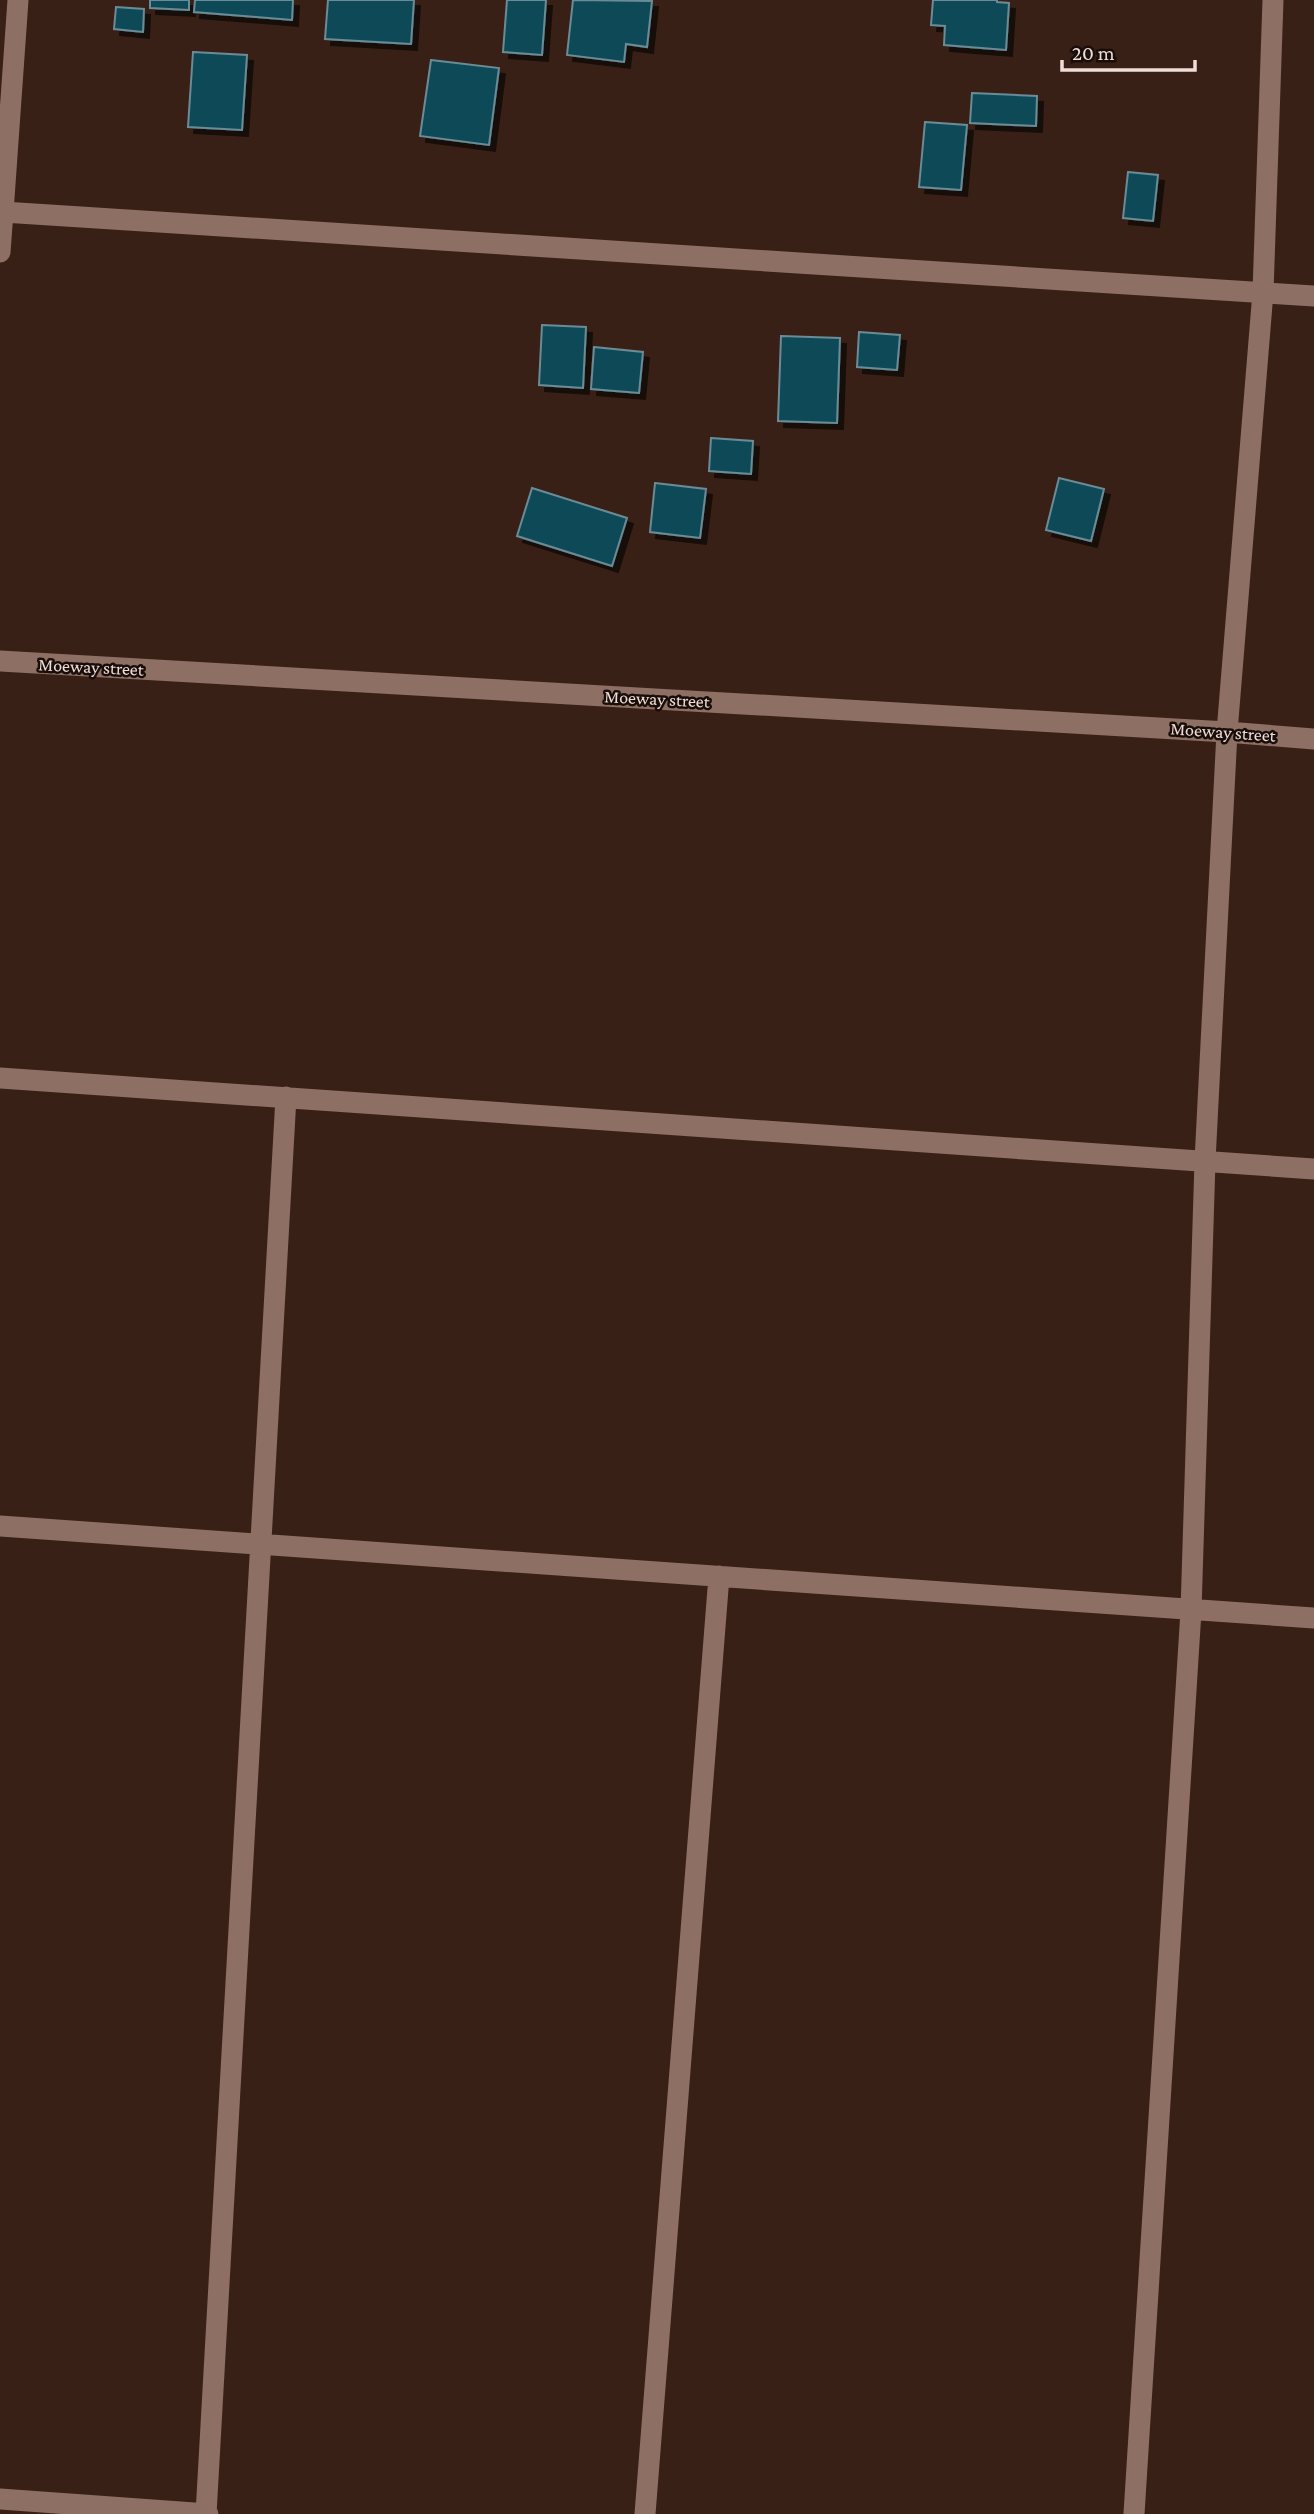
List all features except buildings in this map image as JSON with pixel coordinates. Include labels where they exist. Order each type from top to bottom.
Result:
[{"type":"street","points":[[0,252],[18,0]]},
{"type":"street","points":[[1134,2514],[1191,1611],[1205,1161],[1227,732],[1263,292],[1273,0]]},
{"type":"street","points":[[2,212],[1314,296]]},
{"type":"street","name":"Moeway street","points":[[0,661],[1314,739]]},
{"type":"street","points":[[0,1078],[1314,1168]]},
{"type":"street","points":[[0,2499],[207,2514],[286,1097]]},
{"type":"street","points":[[0,1526],[1314,1618]]},
{"type":"street","points":[[645,2514],[719,1576]]}]
